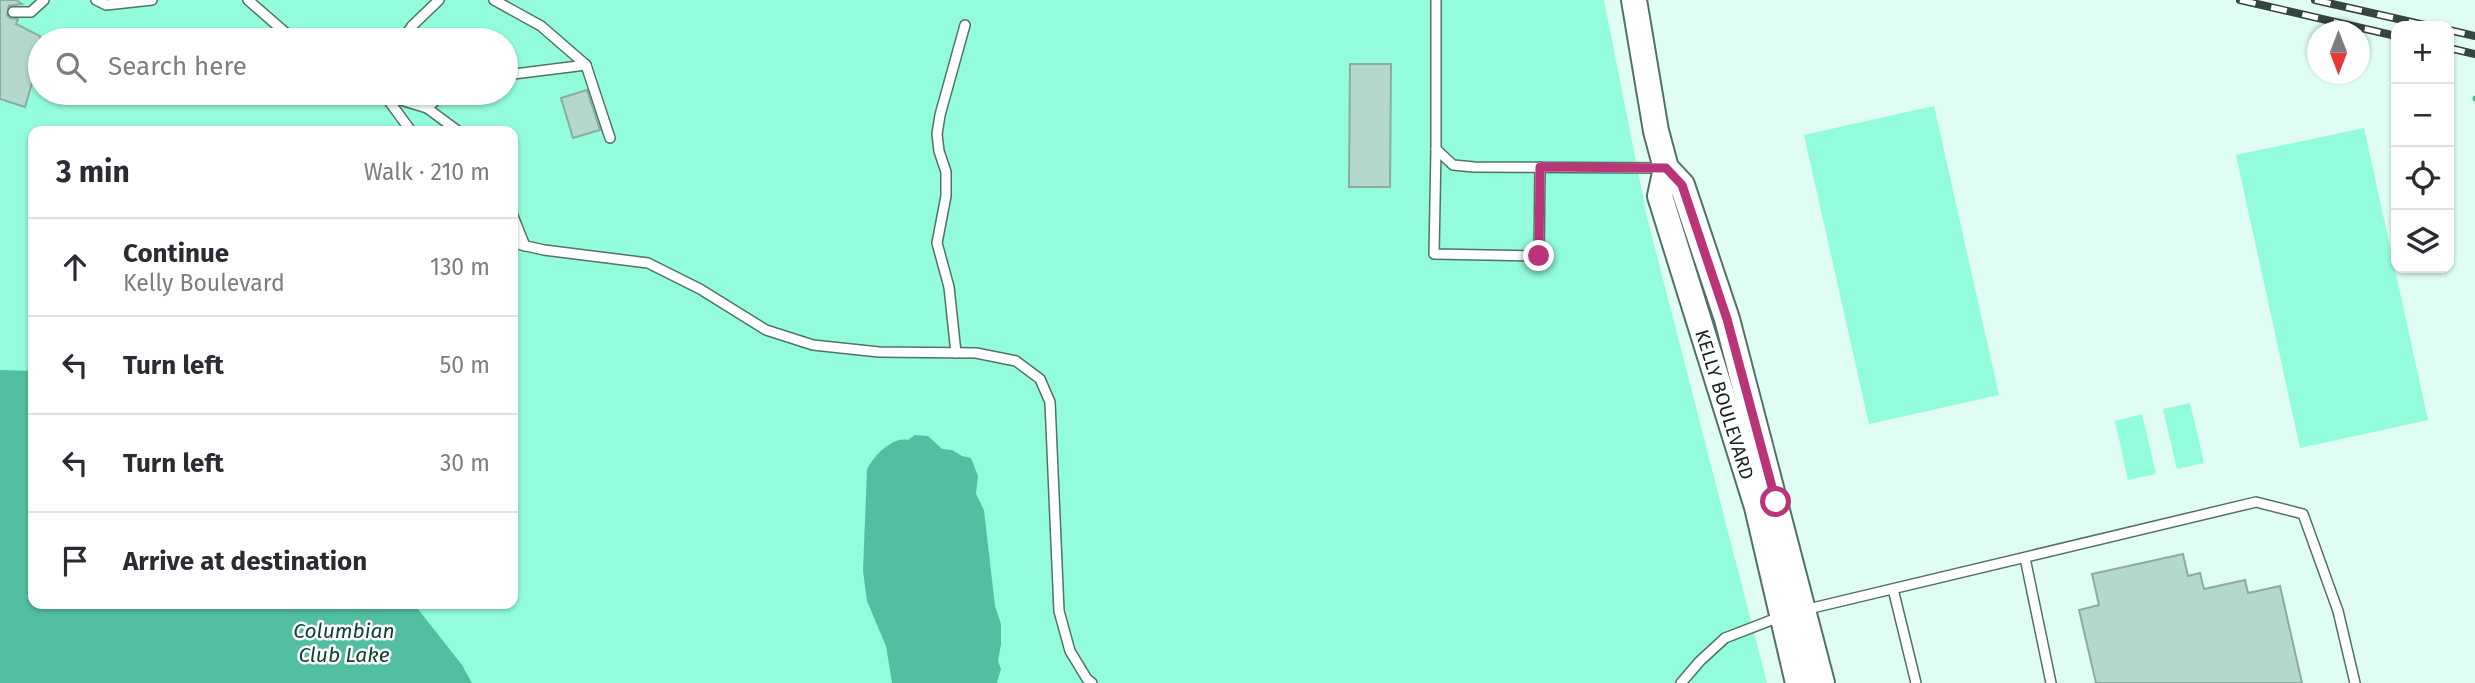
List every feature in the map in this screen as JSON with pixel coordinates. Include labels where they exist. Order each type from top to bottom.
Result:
[{"type":"street","name":"KELLY BOULEVARD","points":[[1634,0],[1656,131],[1666,168],[1682,185],[1727,319],[1793,613],[1798,683]]},
{"type":"street","name":"KELLY BOULEVARD","points":[[1793,613],[1822,683]]},
{"type":"lane","points":[[13,12],[31,12],[44,0]]},
{"type":"lane","points":[[96,0],[106,5],[152,0]]},
{"type":"lane","points":[[248,0],[280,28]]},
{"type":"lane","points":[[411,28],[439,0]]},
{"type":"lane","points":[[494,0],[541,26],[586,65],[610,138]]},
{"type":"lane","points":[[1436,0],[1434,254],[1539,256],[1540,167]]},
{"type":"lane","points":[[956,353],[949,287],[937,243],[946,196],[946,172],[937,134],[965,25]]},
{"type":"lane","points":[[518,74],[586,65]]},
{"type":"lane","points":[[390,105],[407,126]]},
{"type":"lane","points":[[417,105],[427,108],[450,126]]},
{"type":"lane","points":[[427,108],[430,105]]},
{"type":"lane","points":[[1436,149],[1453,165],[1474,167],[1666,168]]},
{"type":"lane","points":[[518,230],[524,246]]},
{"type":"lane","points":[[518,244],[648,263],[700,289],[766,330],[813,345],[879,352],[976,353],[1016,361],[1040,379],[1049,402],[1059,611],[1070,651],[1092,683]]},
{"type":"lane","points":[[1681,683],[1725,638],[1793,613],[2256,502],[2304,514],[2338,611],[2355,683]]},
{"type":"lane","points":[[2025,558],[2051,683]]},
{"type":"lane","points":[[1893,589],[1916,683]]},
{"type":"shaded area","points":[[0,0],[1604,0],[1647,217],[1767,683],[0,683]]},
{"type":"shaded area","points":[[1934,106],[1999,395],[1869,424],[1804,135]]},
{"type":"shaded area","points":[[2364,128],[2391,251],[2391,273],[2396,273],[2428,420],[2300,448],[2236,155]]},
{"type":"shaded area","points":[[2190,403],[2204,463],[2177,469],[2163,409]]},
{"type":"shaded area","points":[[2142,414],[2156,474],[2128,480],[2115,421]]},
{"type":"water","name":"Columbian Club Lake","points":[[0,370],[28,371],[28,609],[418,609],[462,665],[472,683],[0,683]]},
{"type":"water","points":[[915,435],[928,436],[942,449],[971,458],[978,476],[976,494],[984,510],[995,606],[1001,624],[998,661],[1001,669],[997,683],[892,683],[886,646],[867,601],[863,571],[867,470],[873,459],[890,444],[908,440]]},
{"type":"building","points":[[0,0],[16,0],[22,4],[9,6],[7,15],[18,19],[16,24],[28,30],[28,97],[25,107],[0,99]]},
{"type":"building","points":[[1350,64],[1391,64],[1390,187],[1349,187]]},
{"type":"building","points":[[587,90],[600,130],[573,138],[561,98]]},
{"type":"building","points":[[2183,554],[2188,576],[2200,573],[2204,589],[2245,580],[2248,593],[2280,586],[2302,683],[2096,683],[2079,610],[2099,605],[2092,574]]},
{"type":"railway","points":[[2240,0],[2391,35]]},
{"type":"railway","points":[[2315,0],[2407,21]]},
{"type":"railway","points":[[2454,31],[2475,36]]},
{"type":"railway","points":[[2454,49],[2475,54]]},
{"type":"route","points":[[1539,256],[1540,167],[1666,168],[1682,185],[1727,319],[1776,502]]}]
